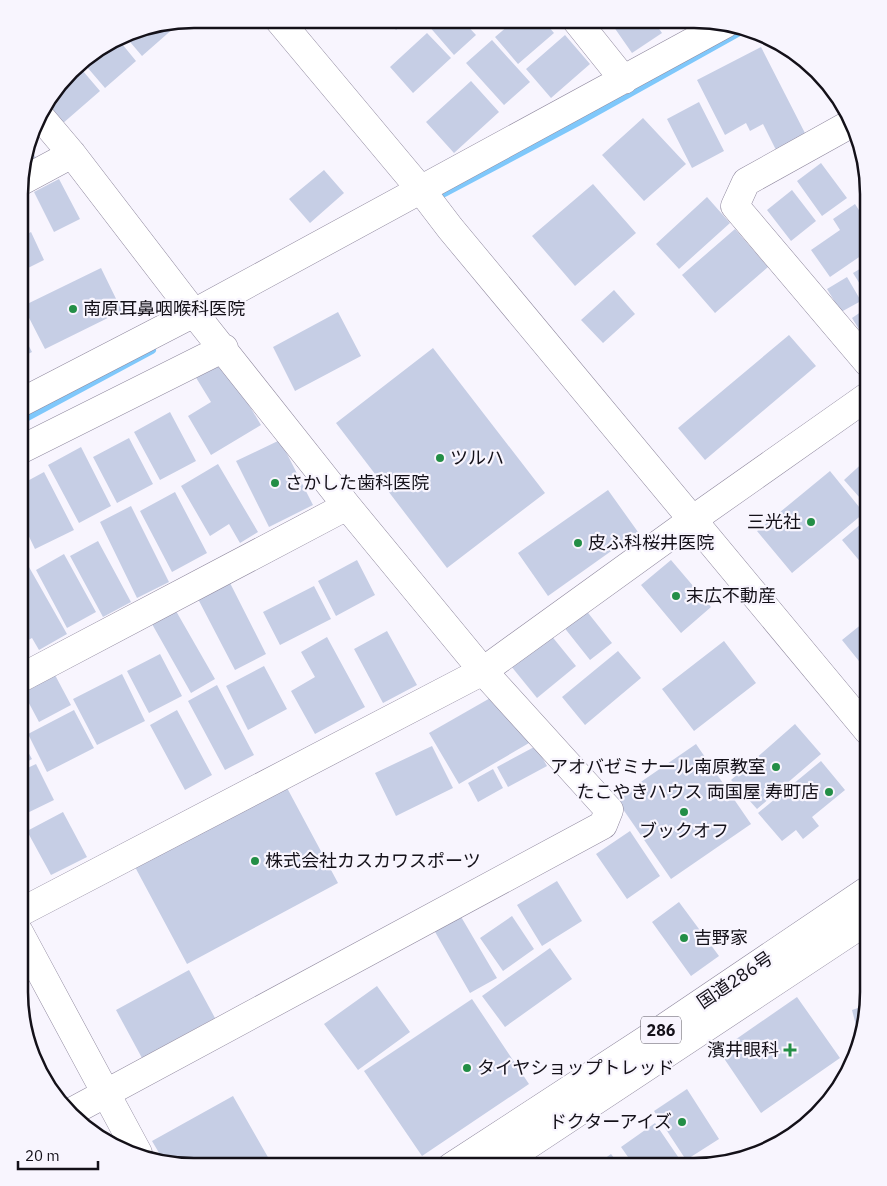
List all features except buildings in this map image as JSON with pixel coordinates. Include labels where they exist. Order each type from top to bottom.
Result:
[{"type":"main road","points":[[286,28],[859,721]]},
{"type":"main road","points":[[582,28],[624,80]]},
{"type":"main road","points":[[28,399],[194,313],[716,29]]},
{"type":"main road","points":[[44,121],[72,154],[194,313],[224,348],[347,506],[483,671],[608,810],[603,825],[76,1109]]},
{"type":"main road","points":[[845,127],[746,182],[735,206],[860,353]]},
{"type":"main road","points":[[29,177],[72,154]]},
{"type":"main road","points":[[28,446],[224,348]]},
{"type":"main road","points":[[28,908],[483,671],[860,402]]},
{"type":"main road","points":[[28,673],[347,506]]},
{"type":"main road","name":"国道286号","points":[[465,1158],[661,1030],[859,896]]},
{"type":"main road","name":"国道286号","points":[[509,1158],[859,926]]},
{"type":"main road","points":[[28,948],[135,1148]]},
{"type":"waterway","points":[[433,199],[580,121],[737,34]]},
{"type":"waterway","points":[[28,417],[152,350]]},
{"type":"place","name":"南原耳鼻咽喉科医院","points":[[73,309]]},
{"type":"place","name":"ツルハ","points":[[440,458]]},
{"type":"place","name":"さかした歯科医院","points":[[275,483]]},
{"type":"place","name":"三光社","points":[[811,522]]},
{"type":"place","name":"皮ふ科桜井医院","points":[[578,543]]},
{"type":"place","name":"末広不動産","points":[[676,596]]},
{"type":"place","name":"アオバゼミナール南原教室","points":[[776,767]]},
{"type":"place","name":"たこやきハウス 両国屋 寿町店","points":[[829,792]]},
{"type":"place","name":"ブックオフ","points":[[684,812]]},
{"type":"place","name":"株式会社カスカワスポーツ","points":[[255,861]]},
{"type":"place","name":"吉野家","points":[[684,938]]},
{"type":"place","name":"濱井眼科","points":[[790,1050]]},
{"type":"place","name":"タイヤショップトレッド","points":[[467,1068]]},
{"type":"place","name":"ドクターアイズ","points":[[682,1122]]}]
